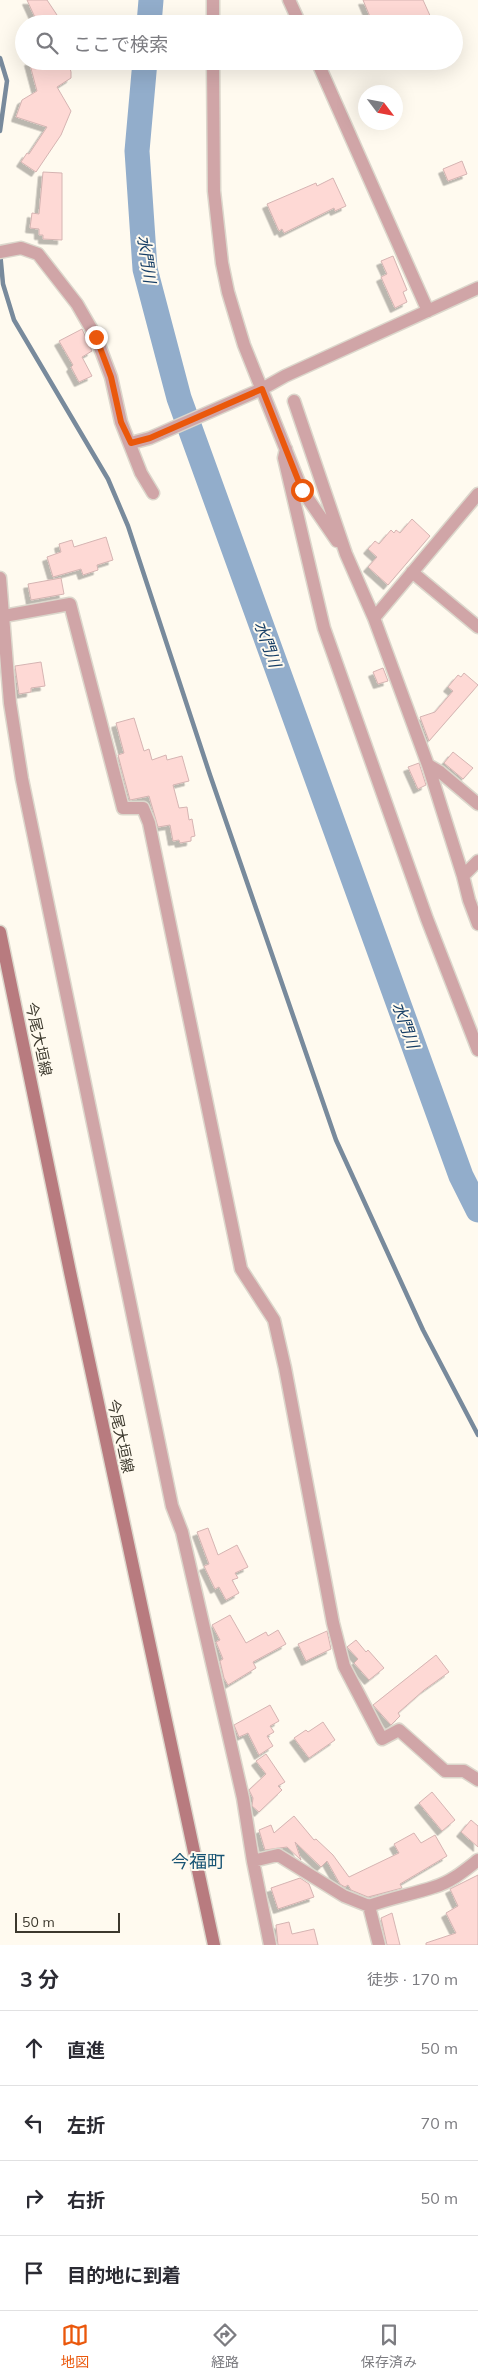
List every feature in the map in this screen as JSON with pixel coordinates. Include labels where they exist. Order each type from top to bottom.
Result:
[{"type":"main road","name":"今尾大垣線","points":[[0,932],[70,1272],[214,1945]]},
{"type":"street","points":[[213,0],[213,15]]},
{"type":"street","points":[[289,0],[296,15]]},
{"type":"street","points":[[213,70],[214,190],[222,263],[244,344],[302,490],[346,554]]},
{"type":"street","points":[[321,70],[428,311]]},
{"type":"street","points":[[0,252],[21,248],[38,254],[77,304],[96,337],[111,377],[121,422],[131,443],[141,473],[153,493]]},
{"type":"street","points":[[131,443],[150,438],[262,389],[285,376],[473,291],[478,302]]},
{"type":"street","points":[[294,401],[346,554],[374,618],[428,765],[478,924]]},
{"type":"street","points":[[286,449],[284,458],[324,628],[424,910],[478,1050]]},
{"type":"street","points":[[374,618],[478,494]]},
{"type":"street","points":[[412,572],[478,627]]},
{"type":"street","points":[[0,578],[10,703],[22,779],[172,1506],[182,1532],[243,1798],[253,1861],[270,1945]]},
{"type":"street","points":[[4,616],[70,604],[123,808],[143,808],[149,824],[241,1269],[274,1320],[333,1623],[344,1666],[382,1739],[399,1730],[445,1772],[464,1771],[478,1780]]},
{"type":"street","points":[[428,765],[440,772],[478,804]]},
{"type":"street","points":[[463,876],[478,861]]},
{"type":"street","points":[[253,1861],[278,1855],[344,1896],[369,1906],[389,1898],[436,1887],[457,1876],[478,1860]]},
{"type":"street","points":[[369,1906],[379,1945]]},
{"type":"building","points":[[27,0],[47,0],[57,15],[34,15]]},
{"type":"building","points":[[363,0],[423,0],[430,15],[369,15]]},
{"type":"building","points":[[31,70],[70,70],[71,78],[57,87],[71,111],[61,135],[36,172],[21,162],[27,153],[29,154],[47,127],[16,117],[22,100],[37,91]]},
{"type":"building","points":[[462,161],[467,174],[448,181],[443,169]]},
{"type":"building","points":[[43,172],[62,173],[62,240],[43,239],[43,235],[39,235],[39,229],[30,228],[32,213],[39,214]]},
{"type":"building","points":[[333,178],[346,206],[335,211],[334,208],[284,233],[282,229],[279,231],[267,204],[316,183],[317,186]]},
{"type":"building","points":[[393,256],[407,290],[403,292],[407,302],[395,308],[381,277],[387,274],[381,261]]},
{"type":"building","points":[[82,329],[92,351],[82,357],[92,376],[79,382],[71,367],[73,365],[59,341]]},
{"type":"building","points":[[412,519],[430,536],[388,585],[368,567],[377,557],[368,549],[375,541],[379,544],[391,530],[394,533],[396,530],[400,533]]},
{"type":"building","points":[[106,537],[113,560],[97,565],[98,570],[83,575],[81,569],[53,577],[47,557],[61,552],[59,544],[72,540],[74,547]]},
{"type":"building","points":[[61,578],[64,594],[31,600],[28,584]]},
{"type":"building","points":[[41,662],[45,686],[31,688],[31,692],[19,694],[15,666]]},
{"type":"building","points":[[383,668],[388,681],[378,684],[373,672]]},
{"type":"building","points":[[464,673],[478,685],[429,741],[420,717],[435,712],[453,691],[448,687],[458,675],[461,677]]},
{"type":"building","points":[[134,718],[144,751],[149,749],[152,760],[166,755],[167,760],[182,756],[189,781],[173,785],[179,808],[187,807],[189,820],[192,819],[195,836],[191,837],[191,841],[180,843],[179,840],[173,841],[170,825],[158,827],[149,796],[130,800],[118,755],[124,753],[116,723]]},
{"type":"building","points":[[453,752],[473,768],[463,779],[444,763]]},
{"type":"building","points":[[419,763],[426,785],[418,789],[408,767]]},
{"type":"building","points":[[208,1528],[218,1555],[237,1545],[248,1567],[235,1573],[238,1578],[232,1580],[239,1593],[226,1600],[219,1587],[215,1589],[204,1566],[209,1564],[197,1532]]},
{"type":"building","points":[[230,1615],[246,1643],[266,1632],[268,1636],[278,1630],[286,1644],[253,1662],[256,1668],[228,1685],[224,1678],[220,1661],[223,1659],[216,1642],[220,1640],[212,1625]]},
{"type":"building","points":[[327,1631],[331,1649],[306,1661],[298,1644]]},
{"type":"building","points":[[356,1640],[384,1668],[369,1680],[354,1663],[358,1659],[347,1647]]},
{"type":"building","points":[[436,1655],[449,1672],[424,1690],[398,1713],[400,1716],[391,1725],[373,1705]]},
{"type":"building","points":[[270,1705],[279,1721],[270,1726],[274,1732],[267,1736],[273,1746],[259,1755],[248,1733],[239,1737],[234,1725]]},
{"type":"building","points":[[323,1722],[335,1740],[309,1758],[294,1738],[306,1730],[308,1732]]},
{"type":"building","points":[[266,1754],[285,1782],[278,1786],[282,1790],[259,1812],[252,1806],[253,1798],[249,1790],[266,1774],[256,1761]]},
{"type":"building","points":[[432,1792],[455,1820],[442,1831],[419,1803]]},
{"type":"building","points":[[294,1816],[314,1840],[316,1839],[333,1855],[349,1877],[399,1853],[394,1844],[414,1833],[421,1843],[435,1835],[447,1856],[400,1884],[402,1888],[368,1897],[351,1890],[348,1885],[345,1887],[340,1884],[327,1861],[321,1867],[295,1842],[301,1860],[287,1847],[265,1850],[259,1830],[271,1825],[274,1833]]},
{"type":"building","points":[[471,1820],[478,1826],[478,1847],[461,1832]]},
{"type":"building","points":[[478,1875],[478,1945],[426,1945],[426,1943],[456,1933],[446,1913],[458,1906],[450,1889]]},
{"type":"building","points":[[300,1878],[309,1884],[314,1897],[278,1909],[271,1888]]},
{"type":"building","points":[[392,1913],[400,1945],[387,1945],[381,1918]]},
{"type":"building","points":[[289,1922],[292,1934],[314,1929],[318,1945],[278,1945],[276,1925]]},
{"type":"waterway","name":"水門川","points":[[150,15],[151,0]]},
{"type":"waterway","points":[[0,58],[7,81],[0,131]]},
{"type":"waterway","name":"水門川","points":[[144,70],[137,151],[145,269],[179,398],[461,1176],[478,1210]]},
{"type":"waterway","points":[[0,252],[3,284],[14,320],[108,479],[128,526],[210,775],[336,1140],[423,1330],[478,1435]]},
{"type":"district","name":"今福町","points":[[198,1861]]},
{"type":"route","points":[[96,337],[111,377],[121,422],[131,443],[150,438],[262,389],[302,490]]}]
